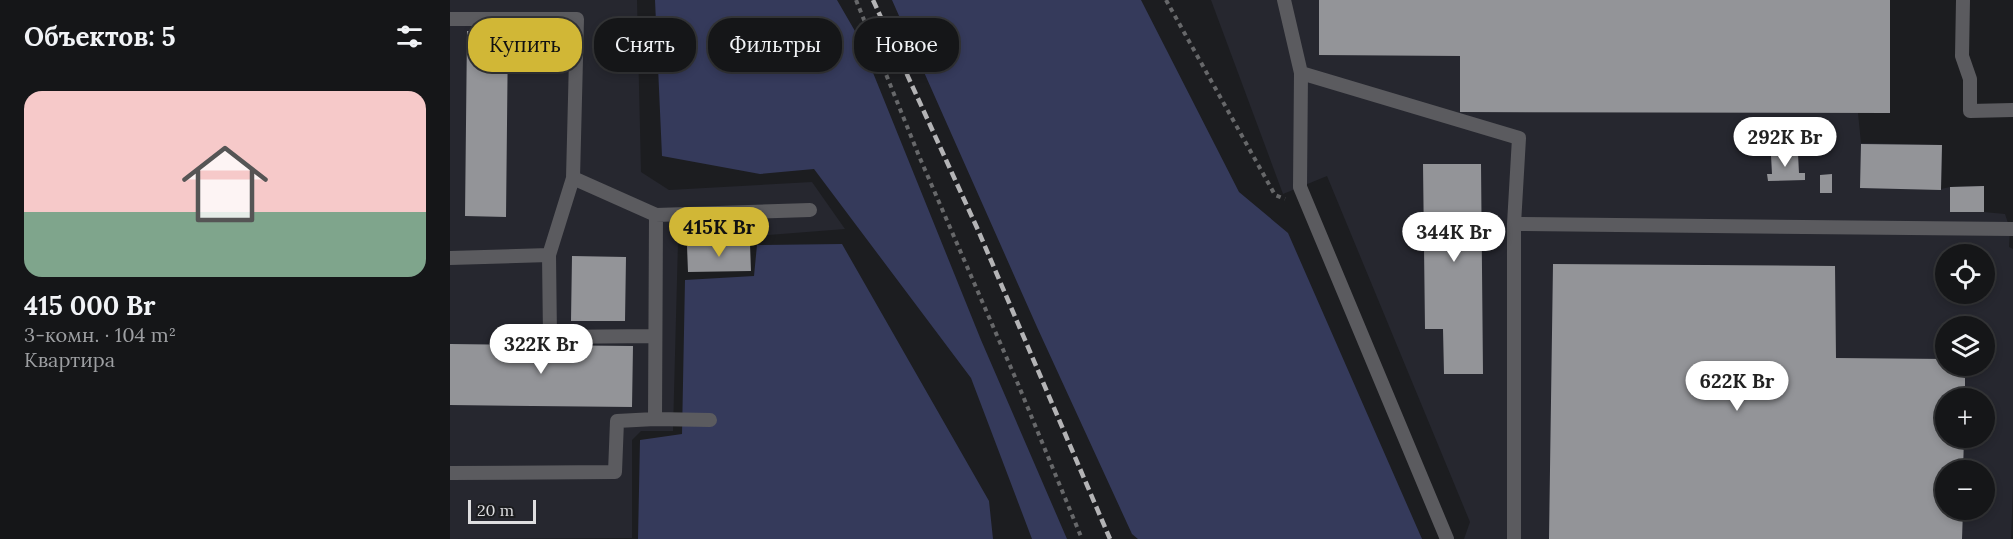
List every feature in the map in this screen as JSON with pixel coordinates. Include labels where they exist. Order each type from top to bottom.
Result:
[{"type":"lane","points":[[1284,0],[1300,73],[1300,187],[1447,539]]},
{"type":"lane","points":[[1963,0],[1962,56],[1970,79],[1970,111],[2013,110]]},
{"type":"lane","points":[[450,19],[577,19],[573,178],[549,255],[550,337],[654,336]]},
{"type":"lane","points":[[1300,73],[1519,138],[1514,224],[1514,539]]},
{"type":"lane","points":[[573,178],[656,215],[810,210]]},
{"type":"lane","points":[[655,419],[656,215]]},
{"type":"lane","points":[[1514,224],[2013,229]]},
{"type":"lane","points":[[450,258],[549,255]]},
{"type":"lane","points":[[450,472],[615,472],[617,421],[710,420]]},
{"type":"path","points":[[856,0],[919,156],[1018,384],[1082,539]]},
{"type":"path","points":[[1166,0],[1275,195],[1309,208]]},
{"type":"shaded area","points":[[450,0],[637,0],[637,18],[594,18],[594,72],[639,72],[641,172],[669,190],[812,182],[845,229],[678,242],[673,431],[641,431],[632,440],[632,538],[450,539]]},
{"type":"shaded area","points":[[655,0],[837,0],[854,29],[854,72],[873,72],[981,340],[1067,539],[1032,539],[971,378],[814,169],[760,174],[662,156],[658,72],[696,72],[696,18],[656,18]]},
{"type":"shaded area","points":[[892,0],[1141,0],[1239,192],[1288,233],[1422,539],[1138,539],[1132,534],[924,72],[959,72],[959,18],[900,18]]},
{"type":"shaded area","points":[[1211,0],[1890,0],[1890,113],[1858,113],[1861,143],[1942,145],[1941,189],[1984,186],[1984,212],[2005,214],[2010,229],[2009,247],[2013,249],[2011,539],[1464,539],[1470,522],[1327,176],[1283,194]]},
{"type":"shaded area","points":[[842,244],[989,501],[993,539],[638,539],[640,440],[682,434],[685,280],[754,276],[757,245]]},
{"type":"building","points":[[1319,0],[1890,0],[1890,113],[1460,112],[1460,56],[1319,55]]},
{"type":"building","points":[[468,31],[468,72],[508,72],[506,217],[465,216]]},
{"type":"building","points":[[1861,144],[1942,145],[1941,190],[1860,188]]},
{"type":"building","points":[[1798,154],[1799,173],[1805,173],[1805,180],[1768,181],[1767,174],[1772,174],[1771,155]]},
{"type":"building","points":[[1423,164],[1481,164],[1483,374],[1444,374],[1443,329],[1425,329]]},
{"type":"building","points":[[1832,174],[1832,193],[1820,193],[1820,175]]},
{"type":"building","points":[[1984,186],[1984,212],[1950,212],[1950,187]]},
{"type":"building","points":[[750,244],[751,271],[688,272],[687,246]]},
{"type":"building","points":[[572,256],[626,257],[625,321],[571,321]]},
{"type":"building","points":[[1553,264],[1835,266],[1836,358],[1935,359],[1935,376],[1965,376],[1965,388],[1935,388],[1935,448],[1964,448],[1963,460],[1935,460],[1935,520],[1963,520],[1962,539],[1549,539]]},
{"type":"building","points":[[450,344],[633,346],[632,407],[450,405]]},
{"type":"railway","points":[[873,0],[978,230],[1110,539]]}]
